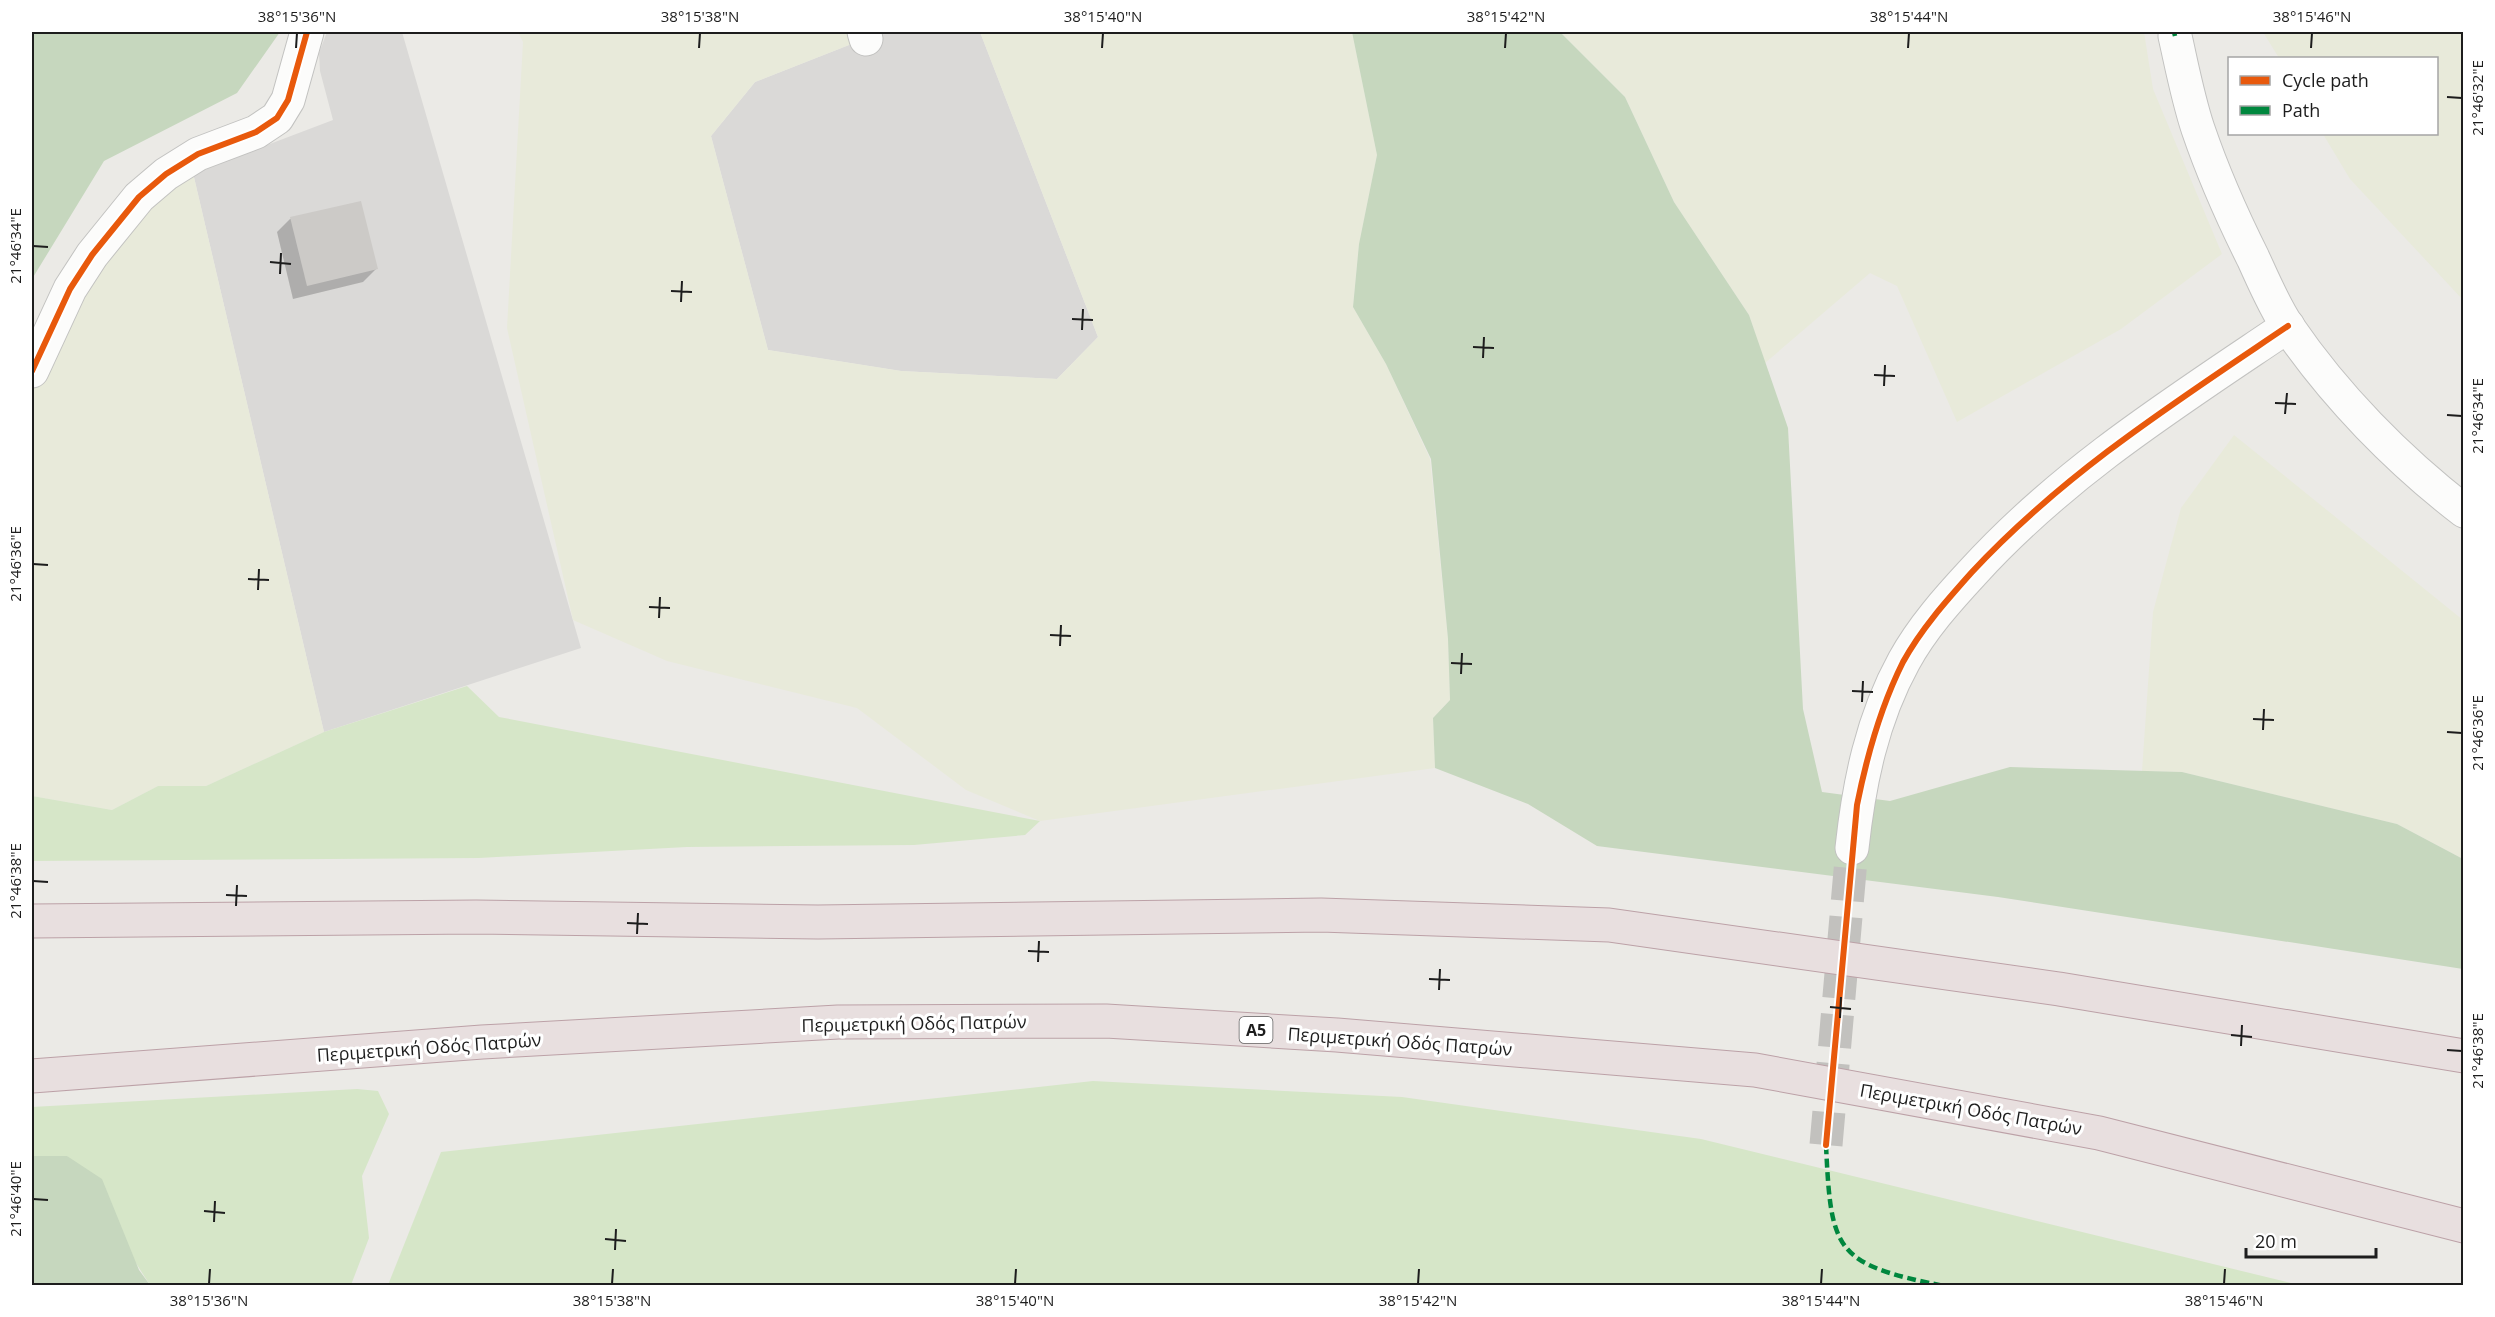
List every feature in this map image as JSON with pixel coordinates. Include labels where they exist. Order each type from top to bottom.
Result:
[{"type":"highway","points":[[32,921],[477,917],[829,922],[1321,915],[1609,925],[2047,987],[2463,1056]]},
{"type":"highway","name":"Περιμετρική Οδός Πατρών","points":[[32,1076],[482,1042],[838,1022],[1106,1021],[1337,1035],[1755,1070],[2099,1133],[2463,1226]]},
{"type":"street","points":[[32,371],[70,289],[98,246],[139,197],[166,174],[198,154],[256,132],[277,118],[288,100],[307,32]]},
{"type":"street","points":[[2175,36],[2197,127],[2214,174],[2267,290],[2288,326],[2360,415],[2397,453],[2463,511]]},
{"type":"street","points":[[1852,848],[1865,764],[1882,707],[1904,661],[1923,630],[1952,594],[2024,519],[2075,476],[2126,436],[2288,326]]},
{"type":"shaded area","points":[[327,32],[402,32],[581,648],[324,732],[193,173],[333,120],[320,71],[319,53]]},
{"type":"shaded area","points":[[882,32],[980,32],[1098,337],[1057,379],[901,371],[768,350],[711,136],[755,82]]},
{"type":"green space","points":[[32,32],[280,32],[237,93],[104,161],[32,279]]},
{"type":"green space","points":[[518,32],[882,32],[755,82],[711,136],[768,350],[901,371],[1057,379],[1098,337],[980,32],[1352,32],[1377,155],[1359,244],[1353,307],[1386,364],[1430,459],[1448,639],[1450,700],[1433,718],[1435,768],[1040,821],[966,790],[857,708],[667,661],[573,620],[507,328],[523,42]]},
{"type":"green space","points":[[1352,32],[1560,32],[1625,97],[1674,202],[1749,315],[1788,428],[1803,709],[1822,792],[1890,801],[2010,767],[2182,772],[2397,824],[2463,859],[2463,969],[1998,897],[1597,846],[1528,804],[1435,768],[1433,718],[1450,700],[1448,639],[1431,459],[1386,364],[1353,307],[1359,244],[1377,155]]},
{"type":"green space","points":[[1560,32],[2144,32],[2153,89],[2222,254],[2121,329],[1957,422],[1897,286],[1870,273],[1765,363],[1749,315],[1674,202],[1625,97]]},
{"type":"green space","points":[[2263,32],[2463,32],[2463,300],[2350,179],[2324,135],[2438,135],[2438,57],[2278,57]]},
{"type":"green space","points":[[193,173],[324,732],[206,786],[158,786],[112,810],[32,796],[32,336],[53,288]]},
{"type":"green space","points":[[2234,435],[2463,620],[2463,859],[2397,824],[2182,772],[2142,771],[2153,612],[2181,508]]},
{"type":"green space","points":[[467,686],[499,717],[1040,821],[1025,835],[914,845],[687,847],[479,858],[32,861],[32,796],[112,810],[158,786],[206,786],[324,732]]},
{"type":"green space","points":[[1093,1081],[1402,1097],[1701,1139],[2299,1285],[388,1285],[441,1152]]},
{"type":"green space","points":[[357,1089],[378,1091],[389,1114],[362,1176],[369,1238],[351,1285],[150,1285],[67,1156],[32,1156],[32,1107]]},
{"type":"green space","points":[[32,1156],[67,1156],[102,1179],[139,1270],[150,1285],[32,1285]]},
{"type":"building","points":[[361,201],[378,269],[307,286],[290,217]]},
{"type":"tunnel","points":[[1826,1145],[1852,848]]},
{"type":"marked path","points":[[2174,32],[2175,36]]},
{"type":"marked path","points":[[1826,1145],[1831,1209],[1837,1231],[1846,1247],[1860,1260],[1880,1270],[1944,1286]]},
{"type":"cycle path","points":[[32,371],[70,289],[92,255],[139,197],[166,174],[198,154],[256,132],[277,118],[288,100],[307,32]]},
{"type":"cycle path","points":[[1826,1145],[1857,805],[1875,732],[1903,662],[1926,626],[1972,572],[2045,502],[2083,470],[2163,411],[2288,326]]}]
